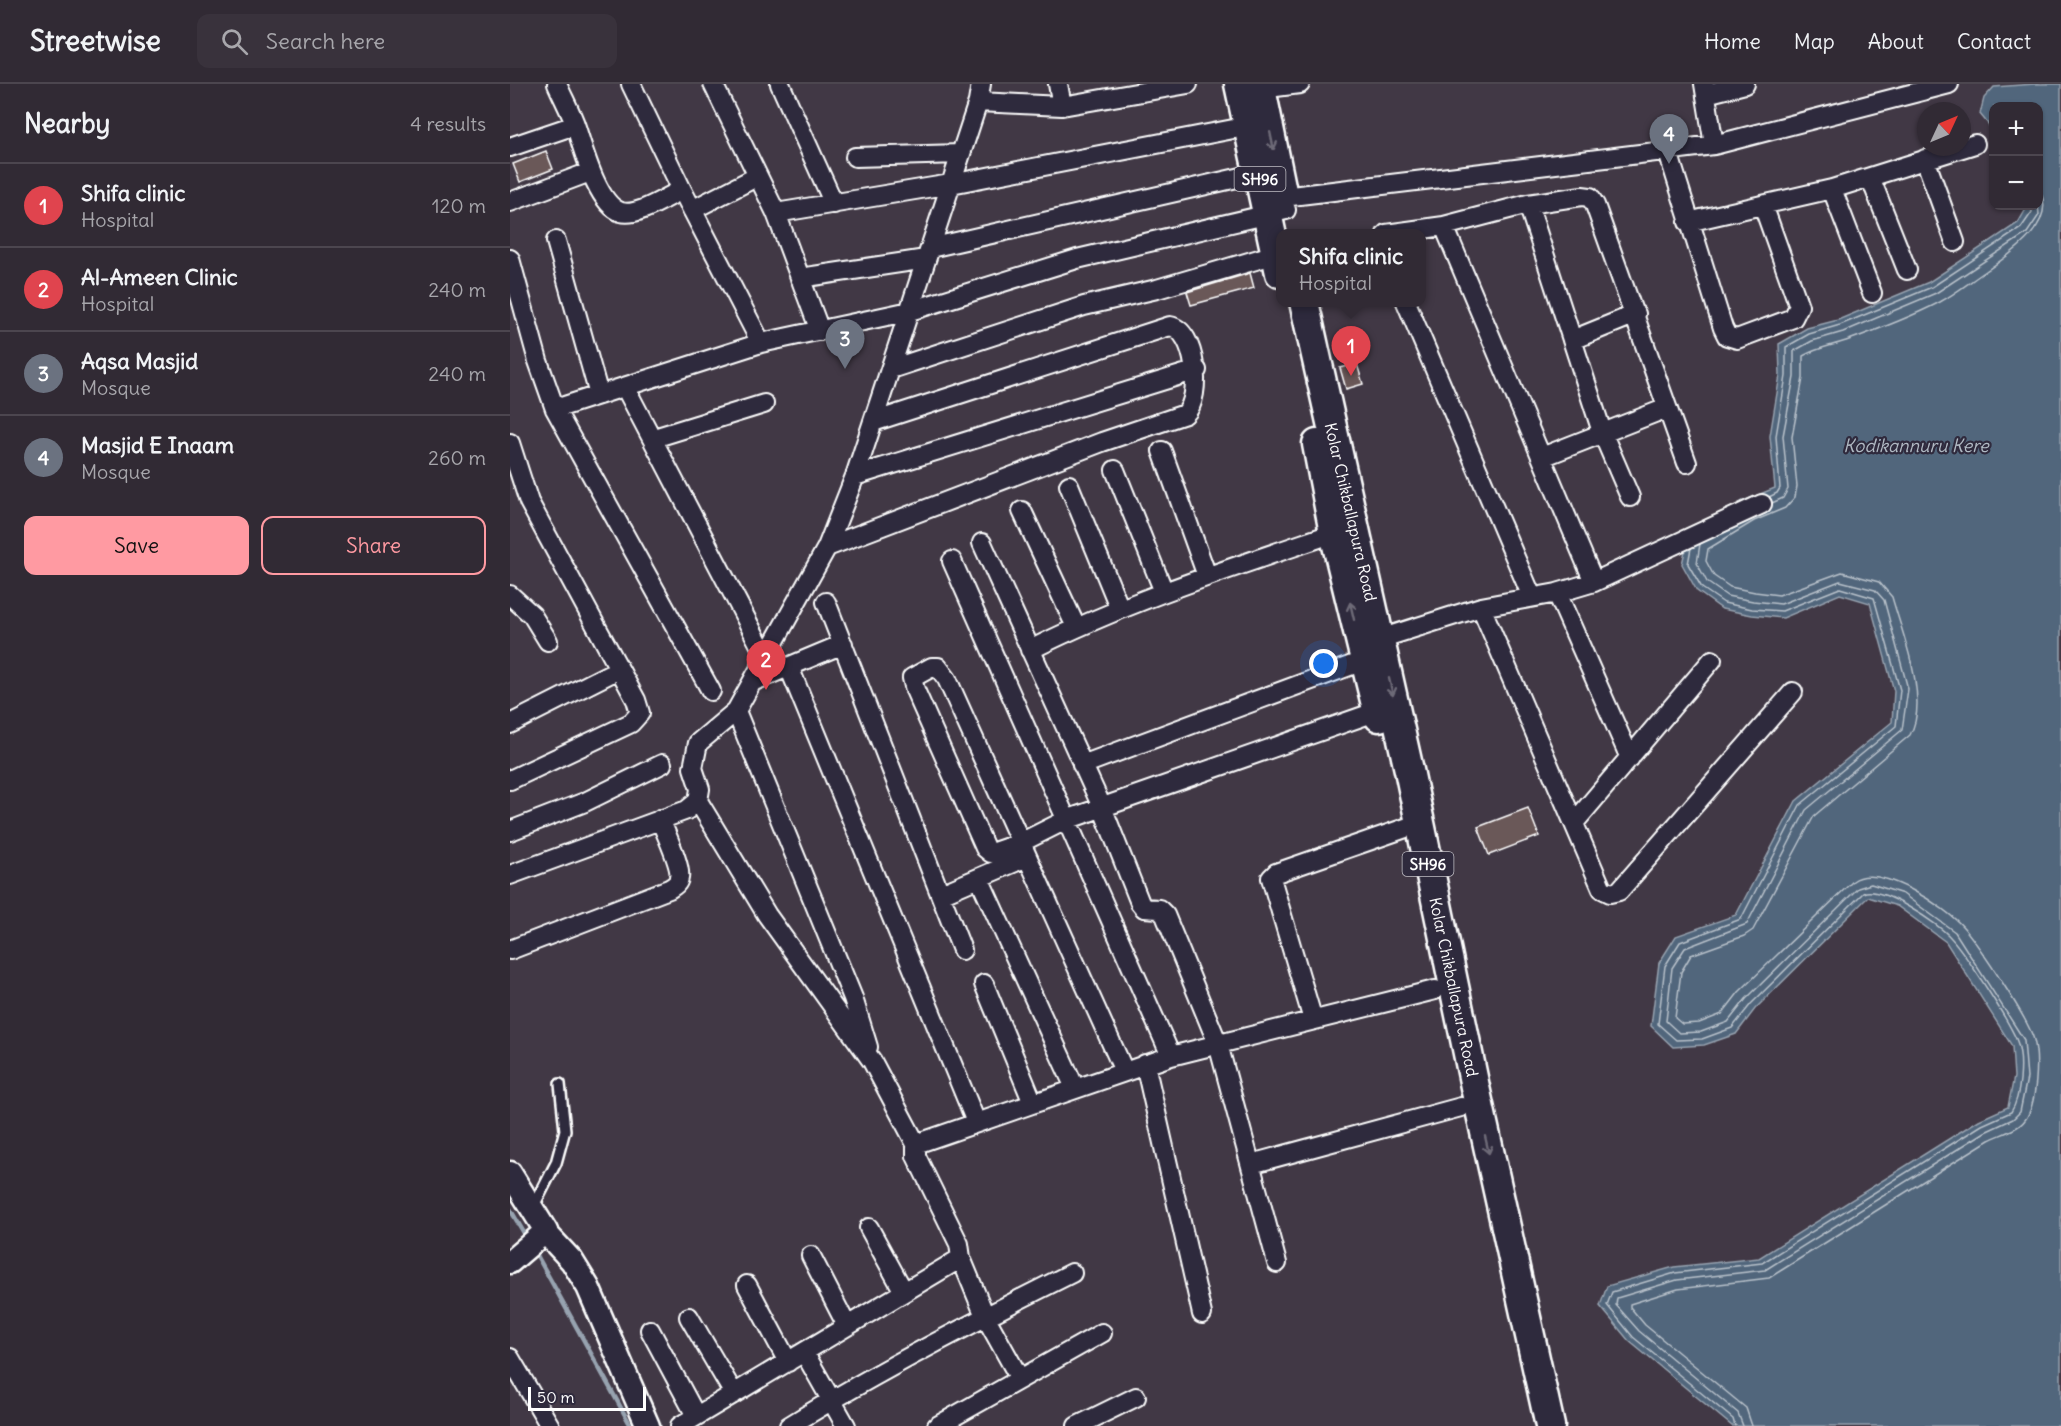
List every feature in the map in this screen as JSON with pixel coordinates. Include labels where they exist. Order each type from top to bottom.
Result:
[{"type":"main road","name":"SH96","points":[[1254,86],[1249,126],[1259,173],[1281,229]]},
{"type":"main road","name":"SH96","points":[[1254,86],[1281,229]]},
{"type":"main road","name":"Kolar Chikballapura Road","points":[[1288,307],[1334,533],[1368,648],[1411,825],[1474,1087],[1550,1426]]},
{"type":"main road","name":"Kolar Chikballapura Road","points":[[1305,307],[1378,711],[1411,825],[1435,990],[1532,1426]]},
{"type":"street","points":[[557,84],[575,125],[590,172],[610,203],[621,212],[634,212],[681,189]]},
{"type":"street","points":[[632,84],[681,189],[761,343]]},
{"type":"street","points":[[713,84],[776,213],[820,331]]},
{"type":"street","points":[[780,84],[834,204]]},
{"type":"street","points":[[1058,84],[1062,106]]},
{"type":"street","points":[[1020,1379],[985,1316],[961,1258],[959,1244],[916,1156],[916,1144],[872,1061],[767,915],[698,801],[700,789],[693,768],[698,743],[736,711],[827,547],[855,476],[891,369],[979,93],[1062,106],[1134,89],[1188,84]]},
{"type":"street","points":[[1254,86],[1300,84]]},
{"type":"street","points":[[1714,145],[1705,89],[1745,84]]},
{"type":"street","points":[[1286,229],[1668,152],[1714,145],[1949,84]]},
{"type":"street","points":[[510,147],[575,125]]},
{"type":"street","points":[[776,213],[951,184],[1249,126]]},
{"type":"street","points":[[1688,222],[1832,189],[1975,144]]},
{"type":"street","points":[[1668,152],[1723,328],[1727,336],[1737,339],[1793,318],[1799,306],[1763,205]]},
{"type":"street","points":[[855,157],[961,154]]},
{"type":"street","points":[[1925,159],[1955,242]]},
{"type":"street","points":[[510,202],[590,172]]},
{"type":"street","points":[[800,278],[928,254],[1259,173]]},
{"type":"street","points":[[692,210],[758,176]]},
{"type":"street","points":[[1870,177],[1907,270]]},
{"type":"street","points":[[1832,189],[1872,293]]},
{"type":"street","points":[[1422,229],[1444,226],[1528,204],[1582,196],[1590,198],[1595,205],[1636,314],[1687,463]]},
{"type":"street","points":[[1528,204],[1602,432],[1630,497]]},
{"type":"street","points":[[1444,226],[1594,582]]},
{"type":"street","points":[[555,409],[761,343],[909,311],[1077,259],[1276,231]]},
{"type":"street","points":[[891,369],[1084,306],[1157,289],[1276,232]]},
{"type":"street","points":[[556,241],[599,395]]},
{"type":"street","points":[[510,259],[538,361],[555,409],[711,691]]},
{"type":"street","points":[[1408,307],[1532,597]]},
{"type":"street","points":[[1572,340],[1636,314]]},
{"type":"street","points":[[827,547],[1102,442],[1185,414],[1192,404],[1197,370],[1184,333],[1178,327],[1170,326],[873,422]]},
{"type":"street","points":[[855,476],[1197,370]]},
{"type":"street","points":[[626,387],[766,657]]},
{"type":"street","points":[[654,438],[764,404]]},
{"type":"street","points":[[1542,457],[1667,408]]},
{"type":"street","points":[[510,443],[529,502],[636,700],[640,713],[631,723],[510,780]]},
{"type":"street","points":[[1162,451],[1207,576]]},
{"type":"street","points":[[1116,470],[1164,592]]},
{"type":"street","points":[[1070,485],[1120,609]]},
{"type":"street","points":[[1082,765],[1368,648],[1482,607],[1557,593],[1594,582],[1629,568],[1762,504]]},
{"type":"street","points":[[1022,511],[1076,627]]},
{"type":"street","points":[[1030,650],[1076,627],[1164,592],[1334,533]]},
{"type":"street","points":[[982,543],[1102,807],[1140,903],[1144,908],[1159,909],[1166,915],[1218,1044],[1277,1263]]},
{"type":"street","points":[[952,561],[1171,1056]]},
{"type":"street","points":[[1557,593],[1630,758]]},
{"type":"street","points":[[510,595],[532,615],[548,640]]},
{"type":"street","points":[[826,602],[962,950]]},
{"type":"street","points":[[1482,607],[1602,889],[1610,893],[1619,891],[1793,692]]},
{"type":"street","points":[[752,682],[843,644]]},
{"type":"street","points":[[1574,823],[1712,660]]},
{"type":"street","points":[[789,667],[976,1122]]},
{"type":"street","points":[[1023,850],[987,852],[915,690],[912,678],[914,676],[932,667],[938,667],[947,679],[1124,1071]]},
{"type":"street","points":[[510,724],[619,669]]},
{"type":"street","points":[[736,711],[853,998],[872,1061]]},
{"type":"street","points":[[941,894],[979,878],[1066,820],[1378,711]]},
{"type":"street","points":[[510,831],[585,802],[662,764]]},
{"type":"street","points":[[510,875],[687,810],[698,801]]},
{"type":"street","points":[[510,950],[677,884],[680,876],[678,867],[660,819]]},
{"type":"street","points":[[1312,1020],[1271,878],[1276,873],[1411,825]]},
{"type":"street","points":[[979,878],[1076,1088]]},
{"type":"street","points":[[984,984],[1034,1103]]},
{"type":"street","points":[[916,1144],[1171,1056],[1435,990]]},
{"type":"street","points":[[1145,1064],[1202,1314]]},
{"type":"street","points":[[1251,1164],[1461,1107]]},
{"type":"street","points":[[510,1173],[532,1210],[542,1236],[572,1261],[588,1287],[648,1426]]},
{"type":"street","points":[[869,1228],[904,1292]]},
{"type":"street","points":[[510,1262],[542,1236]]},
{"type":"street","points":[[811,1256],[847,1326]]},
{"type":"street","points":[[680,1426],[961,1258]]},
{"type":"street","points":[[789,1426],[831,1400],[985,1316],[1072,1273]]},
{"type":"street","points":[[747,1284],[788,1362]]},
{"type":"street","points":[[688,1317],[734,1394]]},
{"type":"street","points":[[650,1330],[696,1416]]},
{"type":"street","points":[[938,1426],[1102,1333]]},
{"type":"street","points":[[804,1352],[846,1426]]},
{"type":"street","points":[[510,1358],[550,1426]]},
{"type":"street","points":[[1077,1426],[1136,1397]]},
{"type":"lane","points":[[532,1210],[556,1163],[565,1130],[560,1084]]},
{"type":"water","name":"Kodikannuru Kere","points":[[2061,84],[2061,1426],[1732,1426],[1629,1341],[1600,1306],[1607,1286],[1674,1267],[1759,1258],[1979,1120],[2008,1107],[2014,1077],[2012,1046],[1946,942],[1897,906],[1868,897],[1755,1009],[1736,1034],[1704,1045],[1673,1047],[1651,1026],[1659,963],[1676,936],[1736,915],[1796,801],[1892,722],[1894,691],[1870,603],[1840,594],[1783,618],[1722,609],[1697,591],[1682,564],[1689,534],[1743,501],[1775,488],[1770,436],[1780,375],[1779,344],[1807,328],[1838,320],[1929,282],[2018,223],[2025,210],[2043,210],[2043,102],[1989,102],[1989,125],[1980,114],[1984,98],[1994,87]]},
{"type":"building","points":[[546,151],[553,169],[520,182],[513,164]]},
{"type":"building","points":[[1250,273],[1254,288],[1191,305],[1187,292]]},
{"type":"building","points":[[1357,364],[1363,384],[1346,389],[1340,368]]},
{"type":"building","points":[[1528,808],[1539,836],[1489,855],[1478,827]]},
{"type":"waterway","points":[[510,1209],[527,1238]]},
{"type":"waterway","points":[[534,1250],[631,1426]]},
{"type":"place","name":"Masjid E Inaam","points":[[1669,164]]},
{"type":"place","name":"Aqsa Masjid","points":[[845,369]]},
{"type":"place","name":"Shifa clinic","points":[[1351,376]]},
{"type":"place","name":"Al-Ameen Clinic","points":[[766,690]]}]
